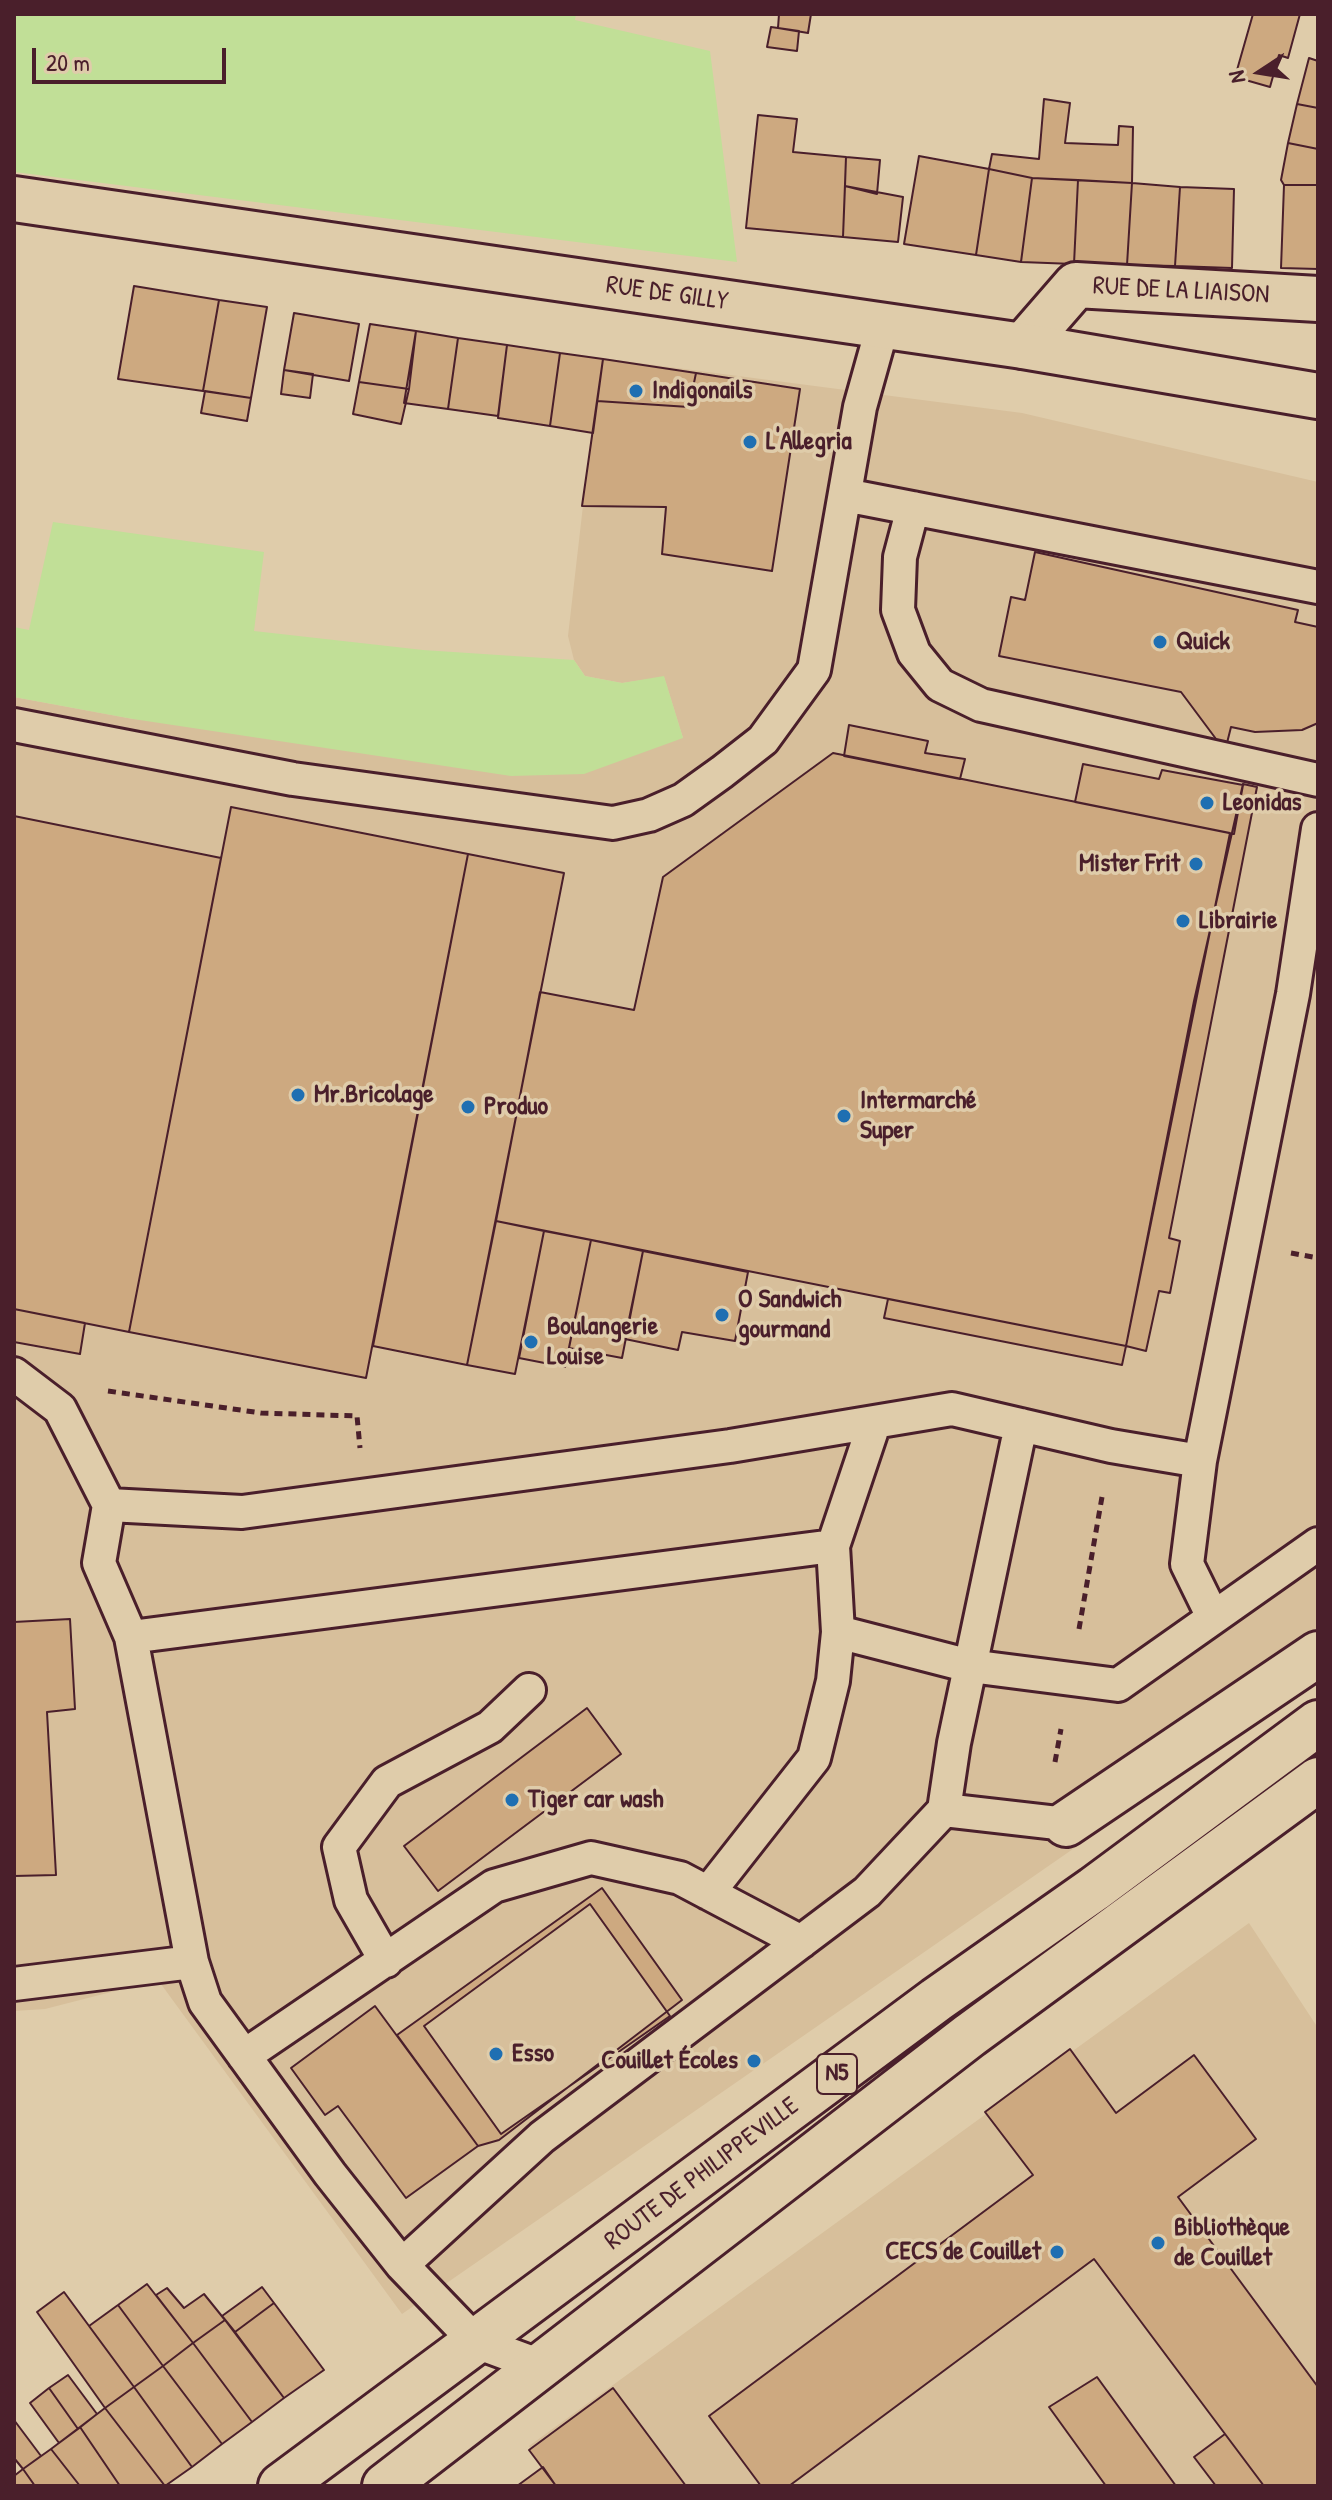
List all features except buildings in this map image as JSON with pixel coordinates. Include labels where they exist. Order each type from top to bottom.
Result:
[{"type":"main road","name":"RUE DE GILLY","points":[[14,199],[1023,346],[1311,399]]},
{"type":"main road","name":"RUE DE LA LIAISON","points":[[1023,346],[1076,285],[1318,299]]},
{"type":"main road","points":[[1066,1824],[1318,1654]]},
{"type":"main road","name":"ROUTE DE PHILIPPEVILLE","points":[[281,2486],[923,2010],[1094,1889],[1318,1723]]},
{"type":"main road","name":"ROUTE DE PHILIPPEVILLE","points":[[385,2486],[970,2035],[1318,1780]]},
{"type":"lane","points":[[14,725],[293,779],[613,823],[649,815],[683,800],[763,740],[814,670],[860,407],[883,325]]},
{"type":"lane","points":[[845,495],[1318,587]]},
{"type":"lane","points":[[913,508],[900,557],[898,610],[914,653],[940,685],[981,705],[1318,780]]},
{"type":"lane","points":[[1213,1617],[1187,1564],[1200,1461],[1293,994],[1318,829]]},
{"type":"lane","points":[[14,1374],[60,1409],[109,1505],[99,1563],[131,1637],[192,1962],[205,2002],[402,2265],[476,2342],[541,2366]]},
{"type":"lane","points":[[109,1505],[242,1512],[874,1424],[952,1409],[1111,1446],[1200,1461]]},
{"type":"lane","points":[[708,1893],[814,1758],[833,1681],[838,1632],[833,1546],[874,1424]]},
{"type":"lane","points":[[402,2265],[542,2137],[867,1892],[944,1810],[970,1666],[1021,1425]]},
{"type":"lane","points":[[838,1632],[970,1666],[1118,1685],[1318,1544]]},
{"type":"lane","points":[[131,1637],[833,1546]]},
{"type":"lane","points":[[386,1961],[351,1900],[339,1847],[387,1782],[490,1727],[529,1690]]},
{"type":"lane","points":[[944,1810],[1066,1824]]},
{"type":"lane","points":[[244,2056],[494,1886],[591,1858],[680,1878],[801,1942]]},
{"type":"lane","points":[[14,1984],[192,1962]]},
{"type":"path","points":[[60,1409],[106,1391],[261,1413],[357,1416],[366,1497]]},
{"type":"shaded area","points":[[600,358],[1022,413],[1318,482],[1318,1655],[1161,1788],[402,2314],[158,1980],[45,2009],[14,2011],[14,697],[133,719],[683,738],[664,677],[622,683],[585,676],[574,660],[568,636]]},
{"type":"shaded area","name":"CECS de Couillet","points":[[1249,1923],[1318,2028],[1318,2486],[558,2486],[529,2446]]},
{"type":"green space","points":[[14,14],[576,14],[575,20],[710,51],[737,262],[14,172]]},
{"type":"green space","points":[[53,522],[264,552],[254,631],[423,650],[574,660],[585,676],[622,683],[664,676],[683,738],[584,774],[511,776],[133,719],[14,697],[14,627],[29,630]]},
{"type":"place","name":"Indigonails","points":[[636,391]]},
{"type":"place","name":"L'Allegria","points":[[750,442]]},
{"type":"place","name":"Quick","points":[[1160,642]]},
{"type":"place","name":"Leonidas","points":[[1207,803]]},
{"type":"place","name":"Mister Frit","points":[[1196,864]]},
{"type":"place","name":"Librairie","points":[[1183,921]]},
{"type":"place","name":"Mr.Bricolage","points":[[298,1095]]},
{"type":"place","name":"Produo","points":[[468,1107]]},
{"type":"place","name":"Intermarché Super","points":[[844,1116]]},
{"type":"place","name":"O Sandwich gourmand","points":[[722,1315]]},
{"type":"place","name":"Boulangerie Louise","points":[[531,1342]]},
{"type":"place","name":"Tiger car wash","points":[[512,1800]]},
{"type":"place","name":"Esso","points":[[496,2054]]},
{"type":"place","name":"Couillet Écoles","points":[[754,2061]]},
{"type":"place","name":"Bibliothèque de Couillet","points":[[1158,2243]]},
{"type":"place","name":"CECS de Couillet","points":[[1057,2252]]}]
